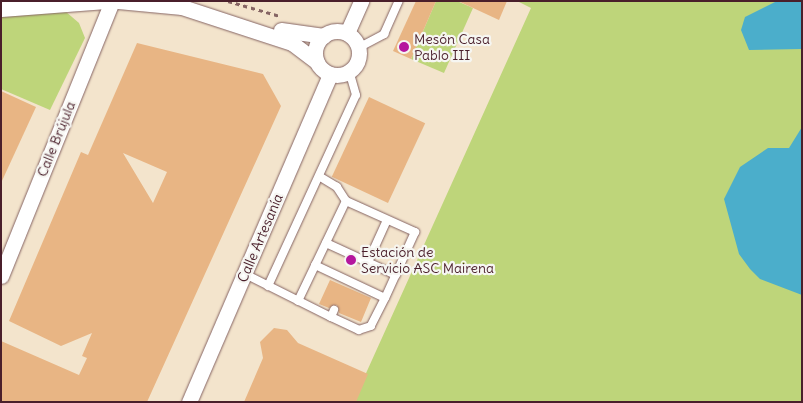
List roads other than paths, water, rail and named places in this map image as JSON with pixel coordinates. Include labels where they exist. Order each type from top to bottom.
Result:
[{"type":"street","points":[[1,10],[106,1]]},
{"type":"street","name":"Calle Brújula","points":[[1,276],[112,1]]},
{"type":"street","points":[[118,1],[182,7],[292,43],[330,74],[349,71],[359,58],[358,48],[347,34]]},
{"type":"street","points":[[185,1],[298,35],[324,36],[347,34]]},
{"type":"street","points":[[347,34],[361,1]]},
{"type":"street","points":[[317,62],[316,48],[324,36]]},
{"type":"street","name":"Calle Artesanía","points":[[189,402],[330,74]]},
{"type":"lane","points":[[358,48],[384,34],[399,1]]},
{"type":"lane","points":[[268,286],[356,95],[349,71]]},
{"type":"lane","points":[[244,274],[298,301],[332,313],[359,330],[371,326],[386,298],[415,232],[346,201],[337,187],[319,176]]},
{"type":"lane","points":[[298,301],[346,201]]},
{"type":"lane","points":[[368,262],[387,220]]},
{"type":"lane","points":[[326,243],[396,275]]},
{"type":"lane","points":[[315,265],[346,283],[386,298]]},
{"type":"water","points":[[777,1],[802,1],[802,49],[749,50],[741,30],[745,17]]},
{"type":"water","points":[[802,127],[802,295],[760,279],[750,269],[739,254],[724,199],[740,167],[768,148],[789,148]]},
{"type":"place","name":"Mesón Casa Pablo III","points":[[404,47]]},
{"type":"place","name":"Estación de Servicio ASC Mairena","points":[[351,260]]}]
